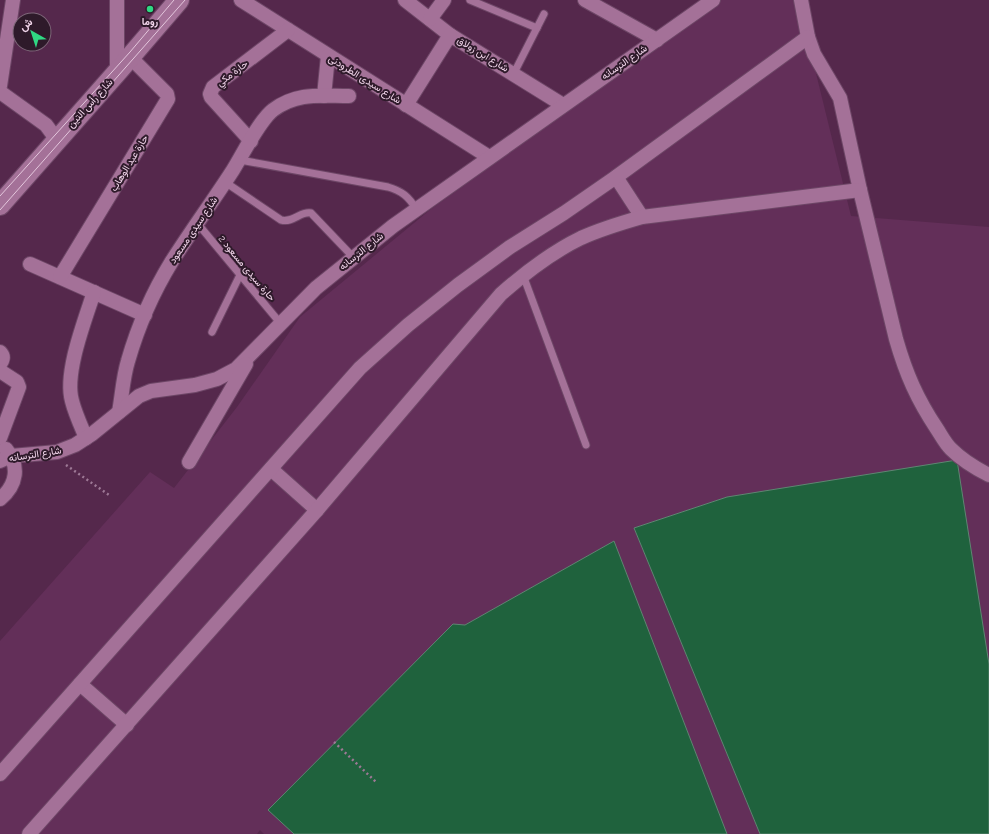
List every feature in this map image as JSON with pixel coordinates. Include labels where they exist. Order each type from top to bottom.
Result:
[{"type":"street","points":[[0,86],[13,0]]},
{"type":"street","points":[[117,0],[117,66],[125,64]]},
{"type":"street","name":"شارع رأس التين","points":[[0,205],[125,64],[179,0]]},
{"type":"street","name":"شارع سيدى الطرودنى","points":[[241,0],[489,157]]},
{"type":"street","name":"شارع ابن زولاق","points":[[405,0],[450,35],[514,73],[563,105]]},
{"type":"street","points":[[430,19],[444,0]]},
{"type":"street","points":[[585,0],[657,40]]},
{"type":"street","name":"شارع الترسانه","points":[[6,459],[57,452],[76,446],[139,396],[152,391],[195,385],[217,379],[236,369],[316,288],[392,226],[713,0]]},
{"type":"street","points":[[801,0],[808,37],[814,54],[840,98],[860,190],[896,339],[912,386],[923,408],[950,448],[968,464],[989,475]]},
{"type":"street","name":"حارة مكي","points":[[251,141],[211,97],[211,90],[288,30]]},
{"type":"street","points":[[406,105],[450,35]]},
{"type":"street","points":[[0,774],[360,368],[408,325],[458,285],[510,247],[564,213],[616,177],[808,37]]},
{"type":"street","points":[[324,96],[328,56]]},
{"type":"street","name":"حارة عبد الوهاب","points":[[60,277],[168,99],[167,94],[125,64]]},
{"type":"street","points":[[0,92],[46,125],[57,140]]},
{"type":"street","name":"شارع سيدى مسعود","points":[[119,412],[127,363],[138,329],[153,297],[172,262],[226,182],[262,121],[272,110],[284,103],[304,96],[349,96]]},
{"type":"street","points":[[616,177],[642,217]]},
{"type":"street","points":[[30,834],[317,510],[501,294],[523,275],[552,254],[581,238],[611,226],[642,217],[860,190]]},
{"type":"street","points":[[30,264],[145,315]]},
{"type":"street","points":[[86,438],[71,400],[70,385],[71,370],[94,292]]},
{"type":"street","points":[[0,352],[3,359],[0,364]]},
{"type":"street","points":[[189,462],[253,353]]},
{"type":"street","points":[[0,371],[17,382],[19,387],[0,438]]},
{"type":"street","points":[[0,442],[6,459],[15,467],[14,478],[10,488],[0,499]]},
{"type":"street","points":[[270,469],[317,510]]},
{"type":"street","points":[[80,684],[128,725]]},
{"type":"lane","points":[[470,0],[536,28]]},
{"type":"lane","points":[[514,73],[544,14]]},
{"type":"lane","points":[[240,160],[397,189],[412,201],[416,209]]},
{"type":"lane","points":[[226,182],[281,220],[290,221],[304,213],[311,213],[353,257]]},
{"type":"lane","name":"حارة سيدى مسعود 2","points":[[198,224],[282,324]]},
{"type":"lane","points":[[212,332],[240,275]]},
{"type":"lane","points":[[523,275],[586,445]]},
{"type":"path","points":[[49,453],[110,495]]},
{"type":"path","points":[[334,742],[376,782]]},
{"type":"shaded area","points":[[721,0],[798,0],[851,216],[989,227],[989,664],[956,460],[634,528],[760,834],[727,834],[614,541],[465,625],[453,624],[268,810],[294,834],[264,834],[260,830],[257,834],[0,834],[0,641],[150,472],[174,488],[237,407],[300,317],[431,209]]},
{"type":"shaded area","points":[[957,460],[989,664],[989,834],[760,834],[634,528],[727,497]]},
{"type":"shaded area","points":[[614,541],[727,834],[294,834],[268,810],[453,624],[465,625]]},
{"type":"tram line","points":[[0,196],[130,52],[174,0]]},
{"type":"tram line","points":[[0,210],[185,0]]},
{"type":"place","name":"روما","points":[[150,9]]}]
